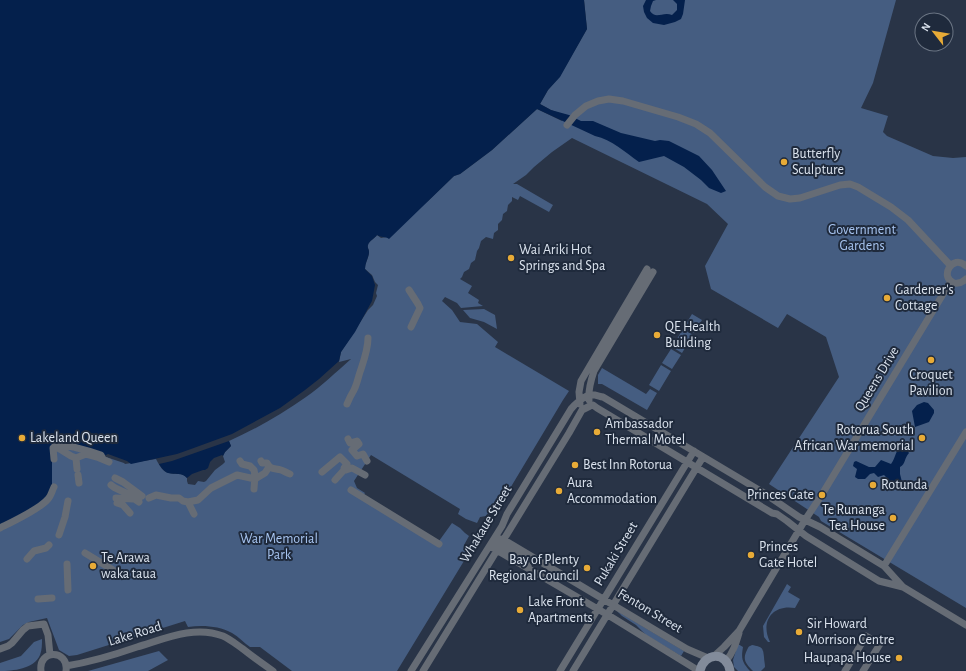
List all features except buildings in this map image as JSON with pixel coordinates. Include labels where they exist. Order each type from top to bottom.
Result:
[{"type":"main road","points":[[699,671],[704,661],[710,657],[722,658],[728,664],[730,671]]},
{"type":"street","points":[[567,125],[575,115],[586,106],[598,101],[609,99],[623,101],[689,121],[710,133],[765,187],[778,196],[790,199],[800,198],[840,184],[850,184],[858,187],[891,207],[908,220],[950,265]]},
{"type":"street","points":[[950,265],[958,262],[965,263]]},
{"type":"street","points":[[950,265],[947,274],[949,279],[957,283],[966,279]]},
{"type":"street","points":[[590,406],[589,395],[594,371],[650,271],[581,381],[579,392],[582,410],[590,406],[597,408],[772,513],[777,514],[806,536],[879,581],[902,587],[966,625]]},
{"type":"street","name":"Queens Drive","points":[[824,491],[952,281]]},
{"type":"street","points":[[409,290],[420,308],[411,328]]},
{"type":"street","points":[[347,404],[363,365],[368,338]]},
{"type":"street","points":[[589,395],[603,397],[884,566],[902,587]]},
{"type":"street","name":"Whakaue Street","points":[[411,671],[493,541],[507,514],[563,422],[574,405],[589,395]]},
{"type":"street","name":"Whakaue Street","points":[[423,671],[582,410]]},
{"type":"street","points":[[884,566],[966,432]]},
{"type":"street","points":[[348,439],[350,443],[356,441],[358,444],[352,450],[357,456],[363,454],[367,461]]},
{"type":"street","points":[[54,459],[53,448],[58,444],[74,446],[101,455],[106,461],[86,454],[76,458],[66,454],[56,446]]},
{"type":"street","name":"Pukaki Street","points":[[560,671],[694,451]]},
{"type":"street","name":"Pukaki Street","points":[[573,671],[703,456]]},
{"type":"street","points":[[322,472],[333,458],[340,457],[347,464],[335,480]]},
{"type":"street","points":[[76,458],[79,483]]},
{"type":"street","points":[[240,461],[242,464],[257,467],[264,463]]},
{"type":"street","points":[[264,463],[270,468],[282,470],[290,474]]},
{"type":"street","points":[[130,512],[117,500],[141,499],[158,495],[179,498],[188,502],[198,500],[211,488],[237,476],[255,478],[265,472],[264,463]]},
{"type":"street","points":[[250,466],[254,470],[254,489]]},
{"type":"street","points":[[344,470],[352,468],[365,475]]},
{"type":"street","points":[[115,478],[123,482],[141,499]]},
{"type":"street","points":[[111,484],[113,487],[131,496],[141,499]]},
{"type":"street","points":[[0,528],[31,512],[44,503],[54,488]]},
{"type":"street","points":[[351,490],[439,544]]},
{"type":"street","points":[[726,661],[730,656],[740,631],[799,531],[820,499]]},
{"type":"street","points":[[59,535],[68,501]]},
{"type":"street","points":[[188,502],[194,514]]},
{"type":"street","name":"Fenton Street","points":[[493,541],[605,599],[687,649],[710,657]]},
{"type":"street","name":"Fenton Street","points":[[493,541],[534,572],[608,615],[699,671]]},
{"type":"street","points":[[27,559],[34,551],[46,548],[49,545]]},
{"type":"street","points":[[85,553],[113,570]]},
{"type":"street","points":[[67,564],[68,590]]},
{"type":"street","points":[[38,599],[52,598]]},
{"type":"street","points":[[0,649],[12,643],[28,626],[44,624],[48,635],[50,655]]},
{"type":"street","points":[[710,657],[724,647],[740,631]]},
{"type":"street","name":"Lake Road","points":[[66,668],[167,638],[187,633],[200,632],[212,633],[224,637],[273,671]]},
{"type":"street","points":[[845,671],[866,636],[880,644],[863,671]]},
{"type":"street","points":[[40,671],[41,663],[46,656],[54,654],[62,658],[65,662],[66,668]]},
{"type":"green space","points":[[584,0],[896,0],[873,83],[861,108],[888,116],[883,132],[887,136],[933,156],[953,158],[966,157],[966,608],[821,521],[819,517],[769,484],[839,377],[826,337],[787,314],[778,328],[711,289],[705,266],[728,224],[707,204],[572,138],[552,152],[526,175],[513,184],[517,184],[553,205],[549,212],[520,196],[518,200],[512,197],[512,201],[508,205],[507,211],[503,214],[502,220],[498,224],[498,230],[494,233],[493,239],[486,237],[481,241],[475,260],[471,263],[469,269],[464,272],[460,279],[472,286],[468,293],[479,300],[478,303],[483,306],[461,308],[457,303],[445,297],[442,301],[452,310],[460,322],[477,324],[498,342],[495,347],[569,391],[494,515],[487,514],[486,516],[480,517],[477,523],[466,519],[458,514],[460,509],[371,455],[354,481],[357,488],[365,493],[363,496],[439,541],[452,523],[469,536],[464,545],[467,556],[397,671],[292,671],[260,647],[250,647],[235,635],[227,631],[211,627],[188,627],[185,621],[77,655],[69,656],[59,650],[47,618],[23,625],[9,639],[0,642],[0,527],[52,488],[52,446],[103,456],[125,464],[156,459],[163,470],[172,474],[183,475],[187,478],[188,484],[195,485],[198,481],[206,481],[215,470],[225,462],[223,456],[231,446],[229,441],[278,415],[323,384],[351,359],[339,362],[341,352],[368,310],[373,305],[377,296],[376,293],[378,285],[372,275],[365,269],[369,254],[368,244],[377,235],[381,238],[387,237],[454,176],[460,174],[492,150],[537,109],[562,121],[559,113],[540,104],[548,90],[560,76],[587,29]]},
{"type":"green space","points":[[484,309],[495,315],[497,329],[484,322],[470,318],[463,310]]},
{"type":"green space","points":[[692,314],[702,320],[694,333],[684,327]]},
{"type":"green space","points":[[683,329],[693,335],[682,353],[672,347]]},
{"type":"green space","points":[[671,349],[681,355],[672,369],[662,363]]},
{"type":"green space","points":[[661,365],[671,371],[659,391],[649,385]]},
{"type":"green space","points":[[602,368],[646,394],[650,389],[657,393],[647,410],[602,384],[598,384],[598,375]]},
{"type":"green space","points":[[787,584],[791,587],[788,592],[800,599],[795,608],[787,607],[780,609],[770,616],[767,621],[766,628],[770,642],[768,642],[764,637],[763,626]]},
{"type":"green space","points":[[617,611],[684,651],[681,656],[646,635],[636,625]]},
{"type":"green space","points":[[42,639],[42,649],[37,660],[28,666],[17,670],[0,671],[0,663],[21,656],[34,642]]},
{"type":"green space","points":[[738,644],[743,647],[743,660],[750,671],[738,671],[734,667],[733,660]]},
{"type":"green space","points":[[752,645],[760,647],[763,651],[765,667],[761,671],[753,671],[746,662],[745,657],[748,647]]},
{"type":"green space","points":[[159,651],[168,660],[148,671],[88,671]]},
{"type":"shaded area","points":[[0,0],[584,0],[587,29],[560,77],[548,90],[540,104],[551,110],[569,115],[581,121],[593,121],[621,133],[655,141],[669,141],[699,156],[712,170],[726,191],[721,193],[709,188],[684,167],[664,156],[639,162],[607,140],[595,136],[537,109],[492,150],[460,174],[454,176],[389,239],[377,235],[370,242],[368,246],[369,254],[365,269],[372,276],[375,285],[372,301],[355,332],[341,352],[339,361],[305,390],[280,408],[232,434],[177,454],[131,464],[108,454],[104,456],[57,443],[52,457],[52,488],[45,501],[0,527]]},
{"type":"shaded area","points":[[646,0],[656,0],[653,1],[651,6],[650,11],[652,14],[672,15],[677,10],[677,4],[673,0],[685,0],[681,19],[664,25],[653,23],[647,18],[644,12],[643,6]]},
{"type":"shaded area","points":[[924,402],[928,403],[934,410],[934,413],[929,422],[915,427],[912,411],[917,405]]},
{"type":"shaded area","points":[[229,441],[231,446],[223,456],[214,458],[210,462],[208,468],[192,474],[187,478],[181,474],[171,474],[167,472],[159,464],[172,461]]},
{"type":"shaded area","points":[[899,448],[907,450],[909,453],[900,467],[902,482],[900,488],[893,488],[884,475],[878,477],[874,473],[870,474],[865,479],[858,479],[855,477],[857,469],[853,466],[854,462],[856,461],[869,467],[875,467],[881,460],[891,464]]},
{"type":"place","name":"Butterfly Sculpture","points":[[784,162]]},
{"type":"place","name":"Wai Ariki Hot Springs and Spa","points":[[511,258]]},
{"type":"place","name":"Gardener's Cottage","points":[[887,298]]},
{"type":"place","name":"QE Health Building","points":[[657,335]]},
{"type":"place","name":"Croquet Pavilion","points":[[931,360]]},
{"type":"place","name":"Ambassador Thermal Motel","points":[[597,432]]},
{"type":"place","name":"Lakeland Queen","points":[[22,438]]},
{"type":"place","name":"Rotorua South African War memorial","points":[[922,438]]},
{"type":"place","name":"Best Inn Rotorua","points":[[575,465]]},
{"type":"place","name":"Rotunda","points":[[873,485]]},
{"type":"place","name":"Aura Accommodation","points":[[559,491]]},
{"type":"place","name":"Princes Gate","points":[[822,495]]},
{"type":"place","name":"Te Runanga Tea House","points":[[893,518]]},
{"type":"place","name":"Princes Gate Hotel","points":[[751,555]]},
{"type":"place","name":"Te Arawa waka taua","points":[[93,566]]},
{"type":"place","name":"Bay of Plenty Regional Council","points":[[587,568]]},
{"type":"place","name":"Lake Front Apartments","points":[[520,610]]},
{"type":"place","name":"Sir Howard Morrison Centre","points":[[799,632]]},
{"type":"place","name":"Haupapa House","points":[[899,658]]},
{"type":"park label","name":"Government Gardens","points":[[862,238]]},
{"type":"park label","name":"War Memorial Park","points":[[279,548]]}]
